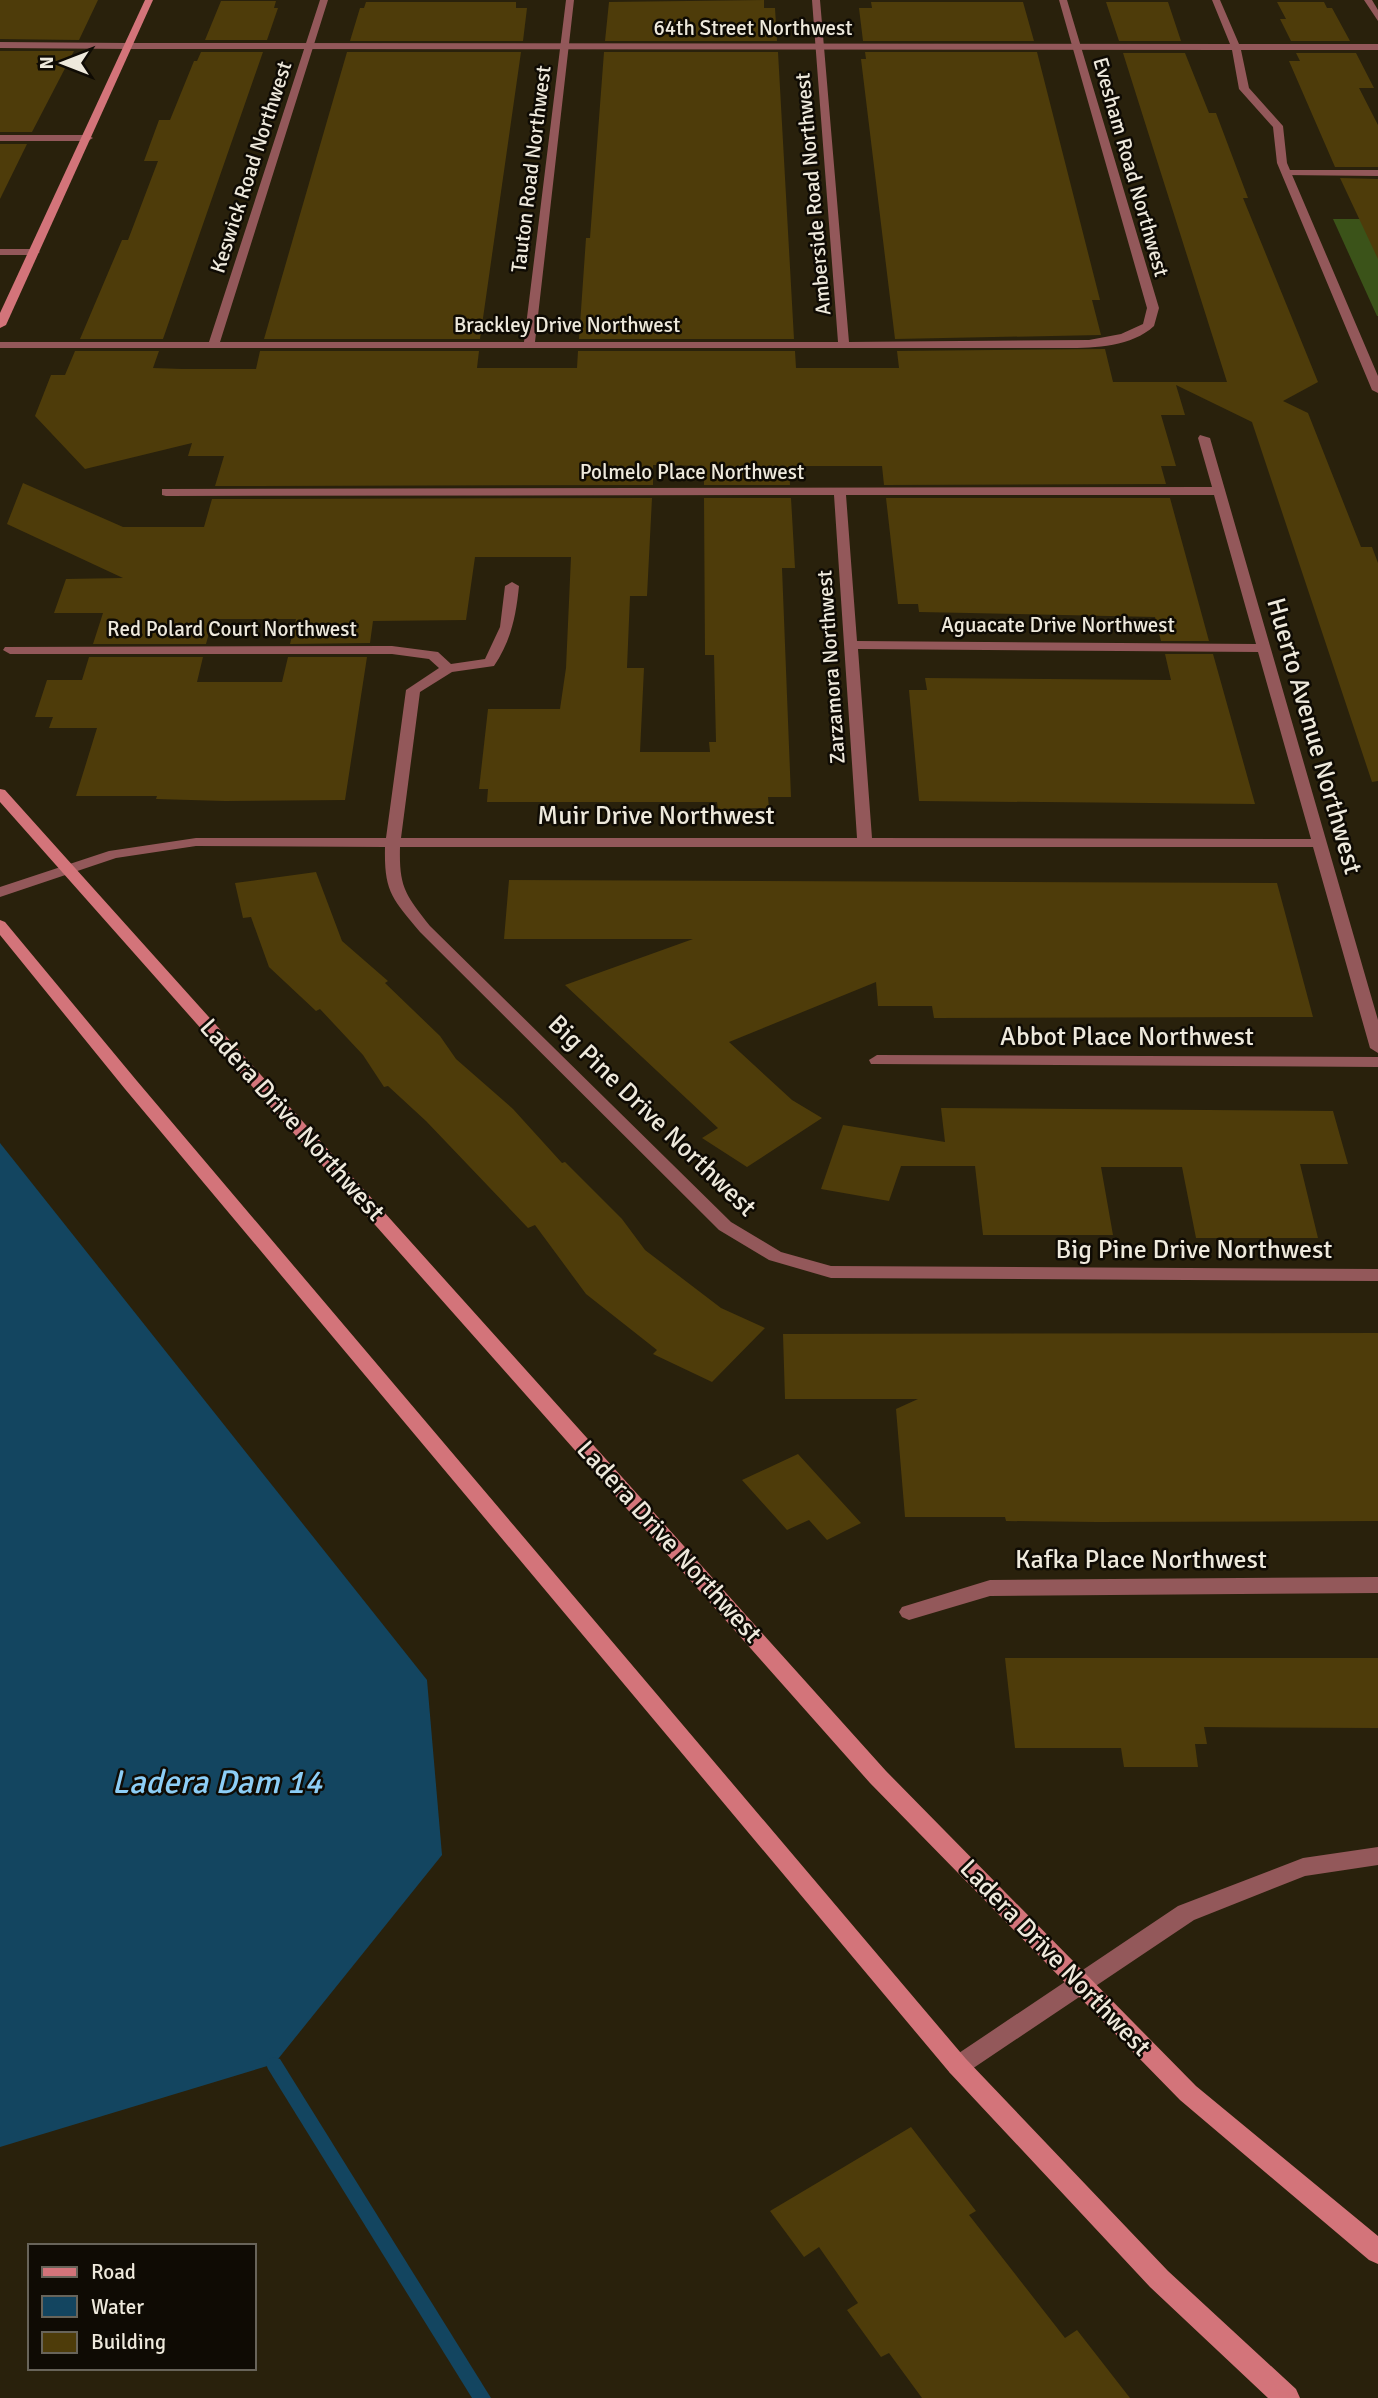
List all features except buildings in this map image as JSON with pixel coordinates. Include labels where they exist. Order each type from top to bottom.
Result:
[{"type":"main road","points":[[0,325],[36,252],[149,0]]},
{"type":"main road","name":"Ladera Drive Northwest","points":[[0,793],[878,1777],[1079,1985],[1188,2093],[1378,2252]]},
{"type":"main road","points":[[0,925],[131,1085],[958,2066],[1159,2279],[1287,2398]]},
{"type":"street","name":"Keswick Road Northwest","points":[[213,346],[324,0]]},
{"type":"street","name":"Tauton Road Northwest","points":[[529,344],[570,0]]},
{"type":"street","name":"Amberside Road Northwest","points":[[816,0],[844,344]]},
{"type":"street","name":"Evesham Road Northwest","points":[[1063,0],[1153,308],[1148,326],[1133,336]]},
{"type":"street","points":[[1216,0],[1236,47],[1244,89],[1278,126],[1282,163],[1373,366],[1378,390]]},
{"type":"street","points":[[1368,0],[1378,18]]},
{"type":"street","name":"64th Street Northwest","points":[[0,45],[1378,47]]},
{"type":"street","points":[[0,138],[88,138]]},
{"type":"street","points":[[1287,173],[1378,173]]},
{"type":"street","points":[[0,252],[36,252]]},
{"type":"street","name":"Brackley Drive Northwest","points":[[0,345],[1051,345],[1109,342],[1133,336]]},
{"type":"street","name":"Huerto Avenue Northwest","points":[[1204,438],[1378,1048]]},
{"type":"street","name":"Zarzamora Northwest","points":[[840,491],[865,841]]},
{"type":"street","name":"Polmelo Place Northwest","points":[[166,492],[1219,491]]},
{"type":"street","name":"Big Pine Drive Northwest","points":[[512,586],[508,627],[502,646],[489,663],[448,668],[413,690],[393,840],[392,879],[404,904],[425,929],[725,1226],[764,1254],[795,1265],[831,1272],[1378,1275]]},
{"type":"street","name":"Aguacate Drive Northwest","points":[[850,645],[1265,648]]},
{"type":"street","name":"Red Polard Court Northwest","points":[[10,650],[392,650],[433,655],[448,668]]},
{"type":"street","name":"Muir Drive Northwest","points":[[0,892],[114,854],[196,842],[393,840],[1318,843]]},
{"type":"street","name":"Abbot Place Northwest","points":[[877,1060],[1378,1062]]},
{"type":"street","name":"Kafka Place Northwest","points":[[909,1612],[989,1588],[1378,1585]]},
{"type":"street","points":[[958,2066],[1186,1913],[1303,1867],[1378,1856]]},
{"type":"green space","points":[[1333,219],[1378,219],[1378,316],[1377,316]]},
{"type":"water","name":"Ladera Dam 14","points":[[0,1143],[427,1680],[442,1855],[274,2064],[0,2147]]},
{"type":"waterway","points":[[274,2064],[482,2398]]}]
